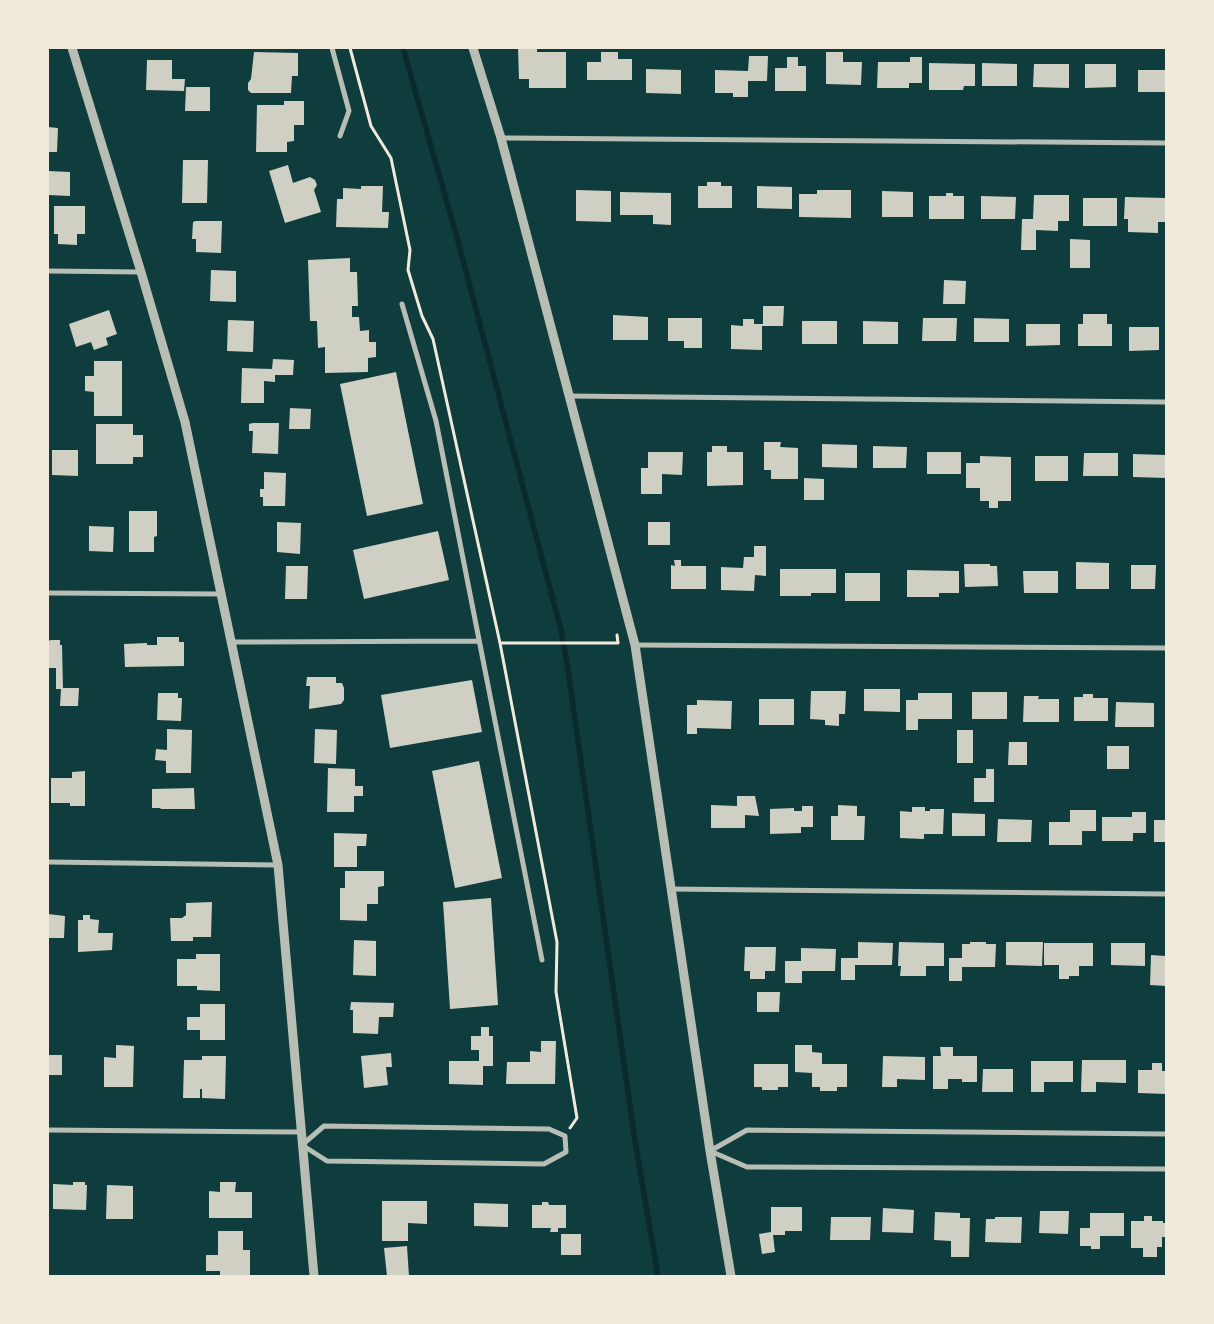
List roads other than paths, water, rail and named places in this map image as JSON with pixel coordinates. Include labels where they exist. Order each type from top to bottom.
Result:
[{"type":"street","points":[[72,48],[185,422],[278,864],[314,1276]]},
{"type":"street","points":[[332,48],[348,110],[340,136]]},
{"type":"street","points":[[473,48],[501,138],[635,645],[670,889],[731,1276]]},
{"type":"street","points":[[501,138],[1166,143]]},
{"type":"street","points":[[48,271],[141,272]]},
{"type":"street","points":[[402,304],[436,421],[542,960]]},
{"type":"street","points":[[568,396],[1166,402]]},
{"type":"street","points":[[48,593],[221,594]]},
{"type":"street","points":[[231,642],[479,641]]},
{"type":"street","points":[[635,645],[1166,648]]},
{"type":"street","points":[[48,862],[278,864]]},
{"type":"street","points":[[670,889],[1166,894]]},
{"type":"street","points":[[324,1126],[549,1129],[565,1136],[566,1152],[544,1164],[326,1161],[302,1145],[324,1126]]},
{"type":"street","points":[[48,1130],[301,1132]]},
{"type":"street","points":[[710,1151],[747,1130],[1166,1134]]},
{"type":"street","points":[[710,1151],[747,1167],[1166,1169]]},
{"type":"waterway","points":[[403,48],[456,234],[561,630],[635,1141],[658,1276]]}]
